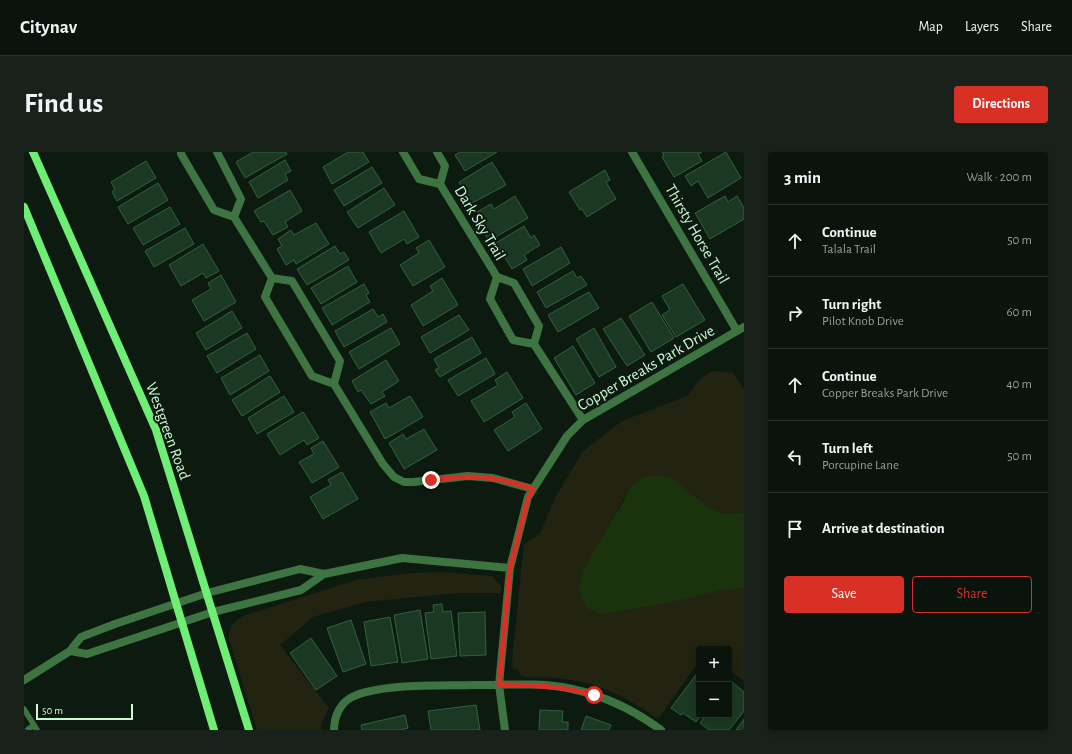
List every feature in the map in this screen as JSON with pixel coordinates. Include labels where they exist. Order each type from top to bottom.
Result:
[{"type":"street","name":"Westgreen Road","points":[[33,152],[156,430],[249,730]]},
{"type":"street","points":[[181,152],[214,210],[234,216],[272,278],[292,281],[340,361],[334,384]]},
{"type":"street","points":[[217,152],[241,199],[234,216]]},
{"type":"street","name":"Dark Sky Trail","points":[[403,152],[419,179],[440,184],[497,277],[514,283],[539,326],[534,344],[513,340],[490,299],[497,277]]},
{"type":"street","name":"Dark Sky Trail","points":[[437,152],[445,166],[440,184]]},
{"type":"street","name":"Thirsty Horse Trail","points":[[632,152],[741,329]]},
{"type":"street","points":[[24,207],[132,463],[144,496],[214,730]]},
{"type":"street","points":[[272,278],[265,297],[312,376],[334,384],[383,464],[394,477],[404,482],[468,476],[493,478],[533,489]]},
{"type":"street","name":"Copper Breaks Park Drive","points":[[505,730],[499,685],[510,568],[528,498],[533,489],[567,436],[583,420],[741,329]]},
{"type":"street","points":[[534,344],[583,420]]},
{"type":"street","points":[[70,651],[86,654],[212,612],[301,590],[324,574],[402,558],[510,568]]},
{"type":"street","points":[[24,680],[70,651],[81,637],[177,603],[207,593],[300,569],[324,574]]},
{"type":"street","points":[[334,730],[338,711],[345,702],[361,694],[405,686],[499,685],[570,688],[614,701],[661,730]]},
{"type":"lane","points":[[24,709],[36,728],[27,730]]},
{"type":"shaded area","points":[[713,371],[733,373],[744,389],[744,512],[725,514],[708,507],[672,478],[630,487],[604,536],[717,591],[744,588],[744,681],[732,672],[732,646],[696,646],[696,665],[658,719],[634,703],[599,687],[572,680],[548,677],[530,678],[521,676],[517,668],[513,669],[512,661],[524,544],[540,534],[555,498],[583,451],[622,421],[687,396],[701,378]]},
{"type":"shaded area","points":[[656,475],[672,478],[708,507],[725,514],[744,512],[744,588],[717,591],[662,604],[602,614],[589,609],[581,598],[580,585],[584,569],[623,502],[630,487],[644,477]]},
{"type":"shaded area","points":[[442,572],[492,576],[501,586],[501,593],[458,593],[365,602],[313,617],[280,645],[329,708],[322,722],[321,730],[257,730],[229,640],[230,629],[236,621],[243,616],[356,580],[412,573]]},
{"type":"building","points":[[253,152],[286,152],[287,154],[245,178],[236,162]]},
{"type":"building","points":[[348,152],[363,152],[369,162],[332,184],[323,167]]},
{"type":"building","points":[[460,152],[497,152],[465,171],[455,155]]},
{"type":"building","points":[[662,152],[702,152],[698,154],[702,161],[674,177],[662,157],[664,156]]},
{"type":"building","points":[[726,152],[741,178],[708,198],[698,181],[691,186],[685,176]]},
{"type":"building","points":[[285,160],[291,171],[285,174],[288,180],[258,198],[249,182]]},
{"type":"building","points":[[146,161],[156,178],[117,201],[112,192],[115,190],[111,182]]},
{"type":"building","points":[[492,162],[506,185],[472,203],[459,182]]},
{"type":"building","points":[[372,167],[382,183],[344,206],[334,190]]},
{"type":"building","points":[[605,170],[610,180],[606,182],[616,199],[587,217],[582,209],[580,210],[569,192]]},
{"type":"building","points":[[158,183],[168,200],[128,224],[118,207]]},
{"type":"building","points":[[384,188],[395,205],[358,228],[347,212]]},
{"type":"building","points":[[290,190],[302,211],[285,222],[288,227],[273,235],[264,221],[261,222],[254,211]]},
{"type":"building","points":[[515,196],[528,218],[489,241],[478,222],[482,220],[477,212],[491,204],[494,209]]},
{"type":"building","points":[[725,196],[728,202],[737,196],[744,208],[744,219],[710,239],[695,213]]},
{"type":"building","points":[[170,207],[180,224],[143,245],[133,228]]},
{"type":"building","points":[[404,211],[419,237],[407,244],[404,239],[381,253],[369,232]]},
{"type":"building","points":[[316,223],[329,244],[296,264],[294,260],[286,265],[277,249],[282,246],[278,239],[291,230],[294,235]]},
{"type":"building","points":[[524,226],[531,238],[534,235],[540,245],[524,255],[527,260],[512,269],[496,243]]},
{"type":"building","points":[[185,228],[194,244],[154,267],[145,251]]},
{"type":"building","points":[[429,240],[445,267],[413,286],[400,265],[419,253],[416,248]]},
{"type":"building","points":[[203,244],[219,271],[206,278],[203,273],[181,286],[169,265]]},
{"type":"building","points":[[335,246],[340,254],[344,252],[349,260],[307,285],[297,269]]},
{"type":"building","points":[[561,247],[570,263],[532,286],[523,269]]},
{"type":"building","points":[[348,266],[357,282],[321,304],[311,288]]},
{"type":"building","points":[[573,271],[577,278],[581,276],[587,285],[546,308],[537,292]]},
{"type":"building","points":[[221,275],[236,302],[204,321],[192,300],[211,289],[208,283]]},
{"type":"building","points":[[442,278],[458,305],[423,326],[411,305],[433,291],[430,286]]},
{"type":"building","points":[[364,284],[369,293],[366,295],[370,302],[332,325],[322,308]]},
{"type":"building","points":[[683,284],[705,320],[676,337],[662,315],[670,310],[662,296]]},
{"type":"building","points":[[589,292],[599,308],[558,332],[548,315]]},
{"type":"building","points":[[652,302],[674,338],[651,352],[629,316]]},
{"type":"building","points":[[373,309],[378,317],[383,314],[387,322],[344,347],[335,331]]},
{"type":"building","points":[[232,311],[242,328],[206,350],[196,333]]},
{"type":"building","points":[[459,315],[469,330],[430,353],[421,337]]},
{"type":"building","points":[[621,318],[645,355],[627,366],[603,329]]},
{"type":"building","points":[[391,328],[400,344],[359,369],[349,352]]},
{"type":"building","points":[[594,328],[616,367],[599,377],[576,339]]},
{"type":"building","points":[[247,333],[256,349],[217,373],[207,356]]},
{"type":"building","points":[[472,337],[481,353],[440,377],[435,370],[439,368],[434,359]]},
{"type":"building","points":[[573,346],[595,383],[576,395],[554,358]]},
{"type":"building","points":[[260,355],[269,371],[230,395],[221,378]]},
{"type":"building","points":[[486,358],[495,374],[458,396],[448,380]]},
{"type":"building","points":[[386,360],[399,381],[382,392],[385,396],[371,404],[361,390],[358,392],[352,381]]},
{"type":"building","points":[[507,372],[523,398],[484,422],[471,401],[498,385],[495,380]]},
{"type":"building","points":[[270,376],[280,392],[242,416],[232,400]]},
{"type":"building","points":[[284,396],[294,412],[257,434],[248,418]]},
{"type":"building","points":[[410,396],[423,417],[385,439],[370,412],[386,403],[389,408]]},
{"type":"building","points":[[526,403],[542,429],[508,451],[494,430],[515,417],[512,412]]},
{"type":"building","points":[[303,412],[319,438],[307,445],[304,440],[280,455],[267,434]]},
{"type":"building","points":[[424,429],[437,450],[404,469],[389,443],[403,434],[406,439]]},
{"type":"building","points":[[323,441],[339,467],[312,483],[299,462],[314,454],[311,448]]},
{"type":"building","points":[[342,472],[358,499],[323,519],[310,497],[331,485],[328,480]]},
{"type":"building","points":[[442,604],[443,612],[451,611],[457,656],[431,659],[425,613],[434,612],[433,605]]},
{"type":"building","points":[[420,610],[428,659],[402,663],[394,615]]},
{"type":"building","points":[[485,612],[486,655],[460,656],[458,613]]},
{"type":"building","points":[[390,617],[398,662],[371,666],[364,622]]},
{"type":"building","points":[[351,620],[366,664],[343,672],[327,628]]},
{"type":"building","points":[[311,638],[337,676],[316,690],[290,653]]},
{"type":"building","points":[[696,675],[696,718],[699,718],[696,722],[683,713],[681,715],[671,708]]},
{"type":"building","points":[[732,682],[744,692],[744,711],[729,730],[709,730],[700,723],[704,718],[732,718]]},
{"type":"building","points":[[476,705],[480,730],[431,730],[428,711]]},
{"type":"building","points":[[540,710],[563,711],[562,722],[568,722],[568,730],[539,730]]},
{"type":"building","points":[[405,715],[408,728],[401,730],[362,730],[361,725]]},
{"type":"building","points":[[586,716],[611,725],[609,730],[581,730]]},
{"type":"building","points":[[744,719],[744,730],[736,730]]},
{"type":"route","points":[[431,480],[468,476],[493,478],[533,489],[528,498],[510,568],[499,685],[542,685],[570,688],[594,695]]}]
